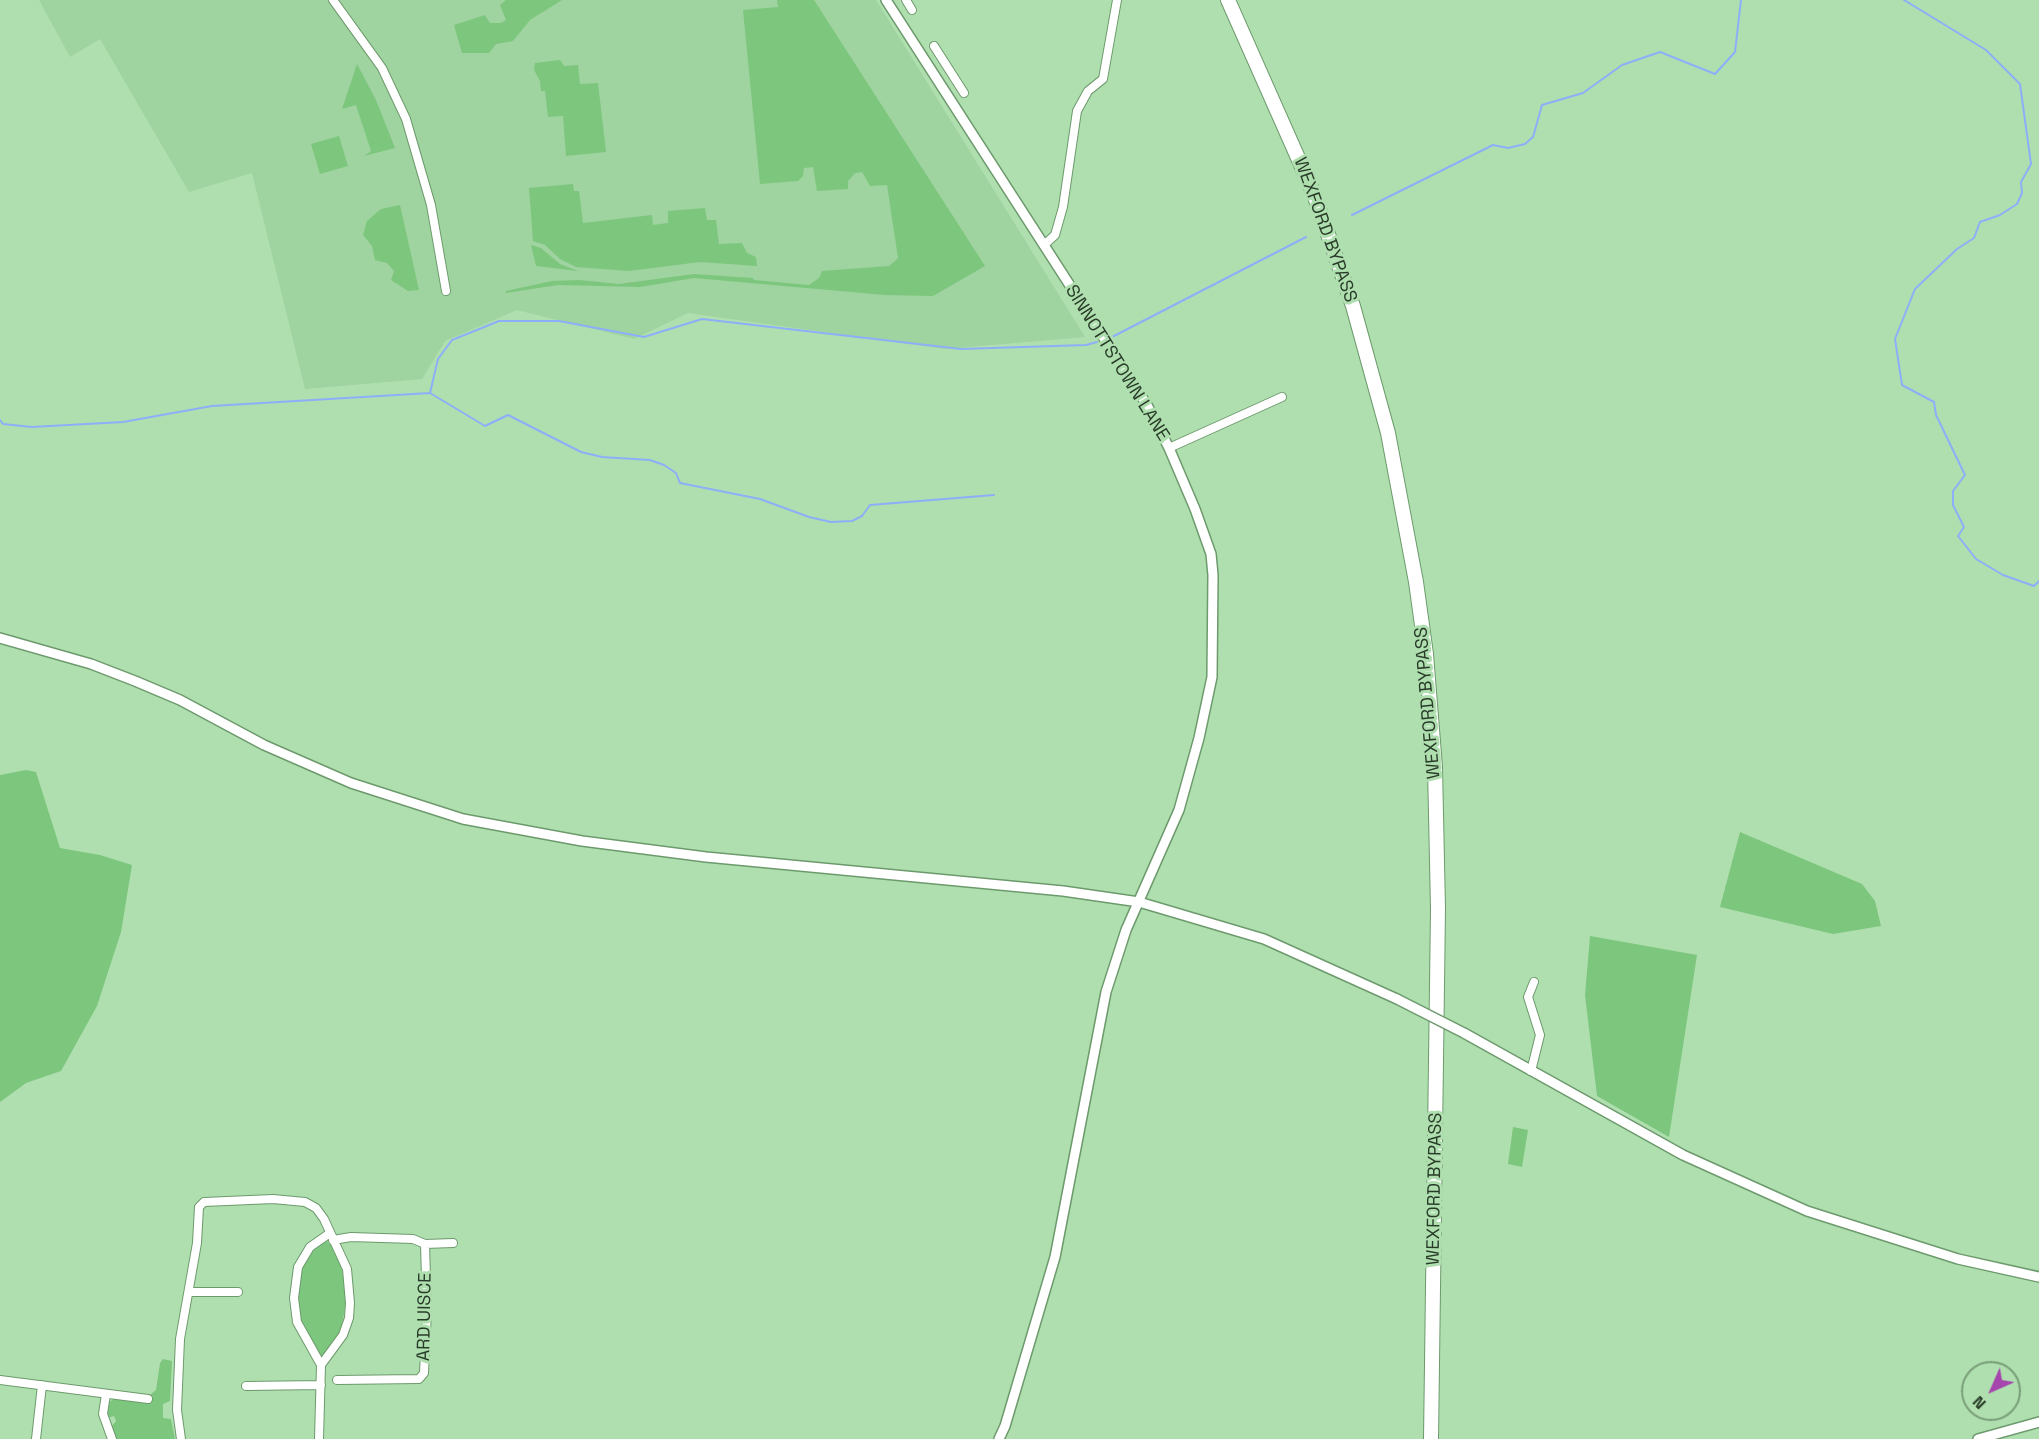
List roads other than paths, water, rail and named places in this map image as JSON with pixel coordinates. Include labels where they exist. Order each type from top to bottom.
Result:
[{"type":"highway","name":"WEXFORD BYPASS","points":[[1228,0],[1306,173],[1353,306],[1388,433],[1416,582],[1426,654],[1435,767],[1438,897],[1431,1439]]},
{"type":"street","points":[[333,0],[382,68],[406,119],[431,205],[446,291]]},
{"type":"street","name":"SINNOTTSTOWN LANE","points":[[886,0],[934,78],[1147,405],[1169,448],[1211,554],[1214,644],[1212,677],[1203,718],[1182,800],[1126,930],[1106,992],[1055,1257],[999,1439]]},
{"type":"street","points":[[906,0],[912,10]]},
{"type":"street","points":[[1044,245],[1055,235],[1063,207],[1077,111],[1088,92],[1103,79],[1117,0]]},
{"type":"street","points":[[934,46],[964,93]]},
{"type":"street","points":[[934,78],[949,71]]},
{"type":"street","points":[[1169,448],[1282,397]]},
{"type":"street","points":[[0,638],[91,664],[135,681],[180,700],[264,745],[351,783],[463,819],[582,841],[706,857],[1063,891],[1139,902],[1264,939],[1397,999],[1464,1033],[1683,1155],[1808,1210],[1958,1259],[2039,1277]]},
{"type":"street","points":[[1531,1071],[1540,1035],[1528,997],[1534,982]]},
{"type":"street","points":[[181,1439],[177,1410],[180,1339],[197,1243],[199,1208],[204,1202],[273,1199],[305,1202],[316,1208],[332,1236],[348,1275],[349,1318],[335,1349],[321,1365]]},
{"type":"street","points":[[319,1439],[321,1365],[297,1322],[294,1298],[298,1268],[310,1247],[332,1236],[412,1239],[425,1244],[453,1243]]},
{"type":"street","name":"ARD UISCE","points":[[337,1380],[419,1379],[424,1373],[427,1311],[425,1244]]},
{"type":"street","points":[[189,1292],[238,1292]]},
{"type":"street","points":[[0,1380],[148,1399]]},
{"type":"street","points":[[36,1439],[42,1385]]},
{"type":"street","points":[[246,1386],[321,1385]]},
{"type":"street","points":[[106,1394],[103,1414],[112,1439]]},
{"type":"street","points":[[1978,1439],[2039,1422]]},
{"type":"waterway","points":[[1352,215],[1493,145],[1508,148],[1525,144],[1533,137],[1542,105],[1583,93],[1622,65],[1660,52],[1715,74],[1735,52],[1741,0]]},
{"type":"waterway","points":[[1904,0],[1986,50],[2020,84],[2031,164],[2021,182],[2022,193],[2017,204],[2000,215],[1980,222],[1974,238],[1957,249],[1915,289],[1895,339],[1902,385],[1934,402],[1936,415],[1965,475],[1953,491],[1953,505],[1964,527],[1958,536],[1976,559],[2003,575],[2034,586],[2039,581]]},
{"type":"waterway","points":[[1112,337],[1306,237]]},
{"type":"waterway","points":[[0,420],[3,424],[32,427],[123,422],[212,406],[430,393],[438,359],[452,340],[499,321],[559,321],[644,337],[702,319],[961,349],[1086,345],[1097,342]]},
{"type":"waterway","points":[[430,393],[485,426],[508,415],[581,452],[602,457],[650,460],[676,473],[680,483],[760,499],[809,517],[831,522],[852,521],[862,516],[870,505],[994,495]]}]
